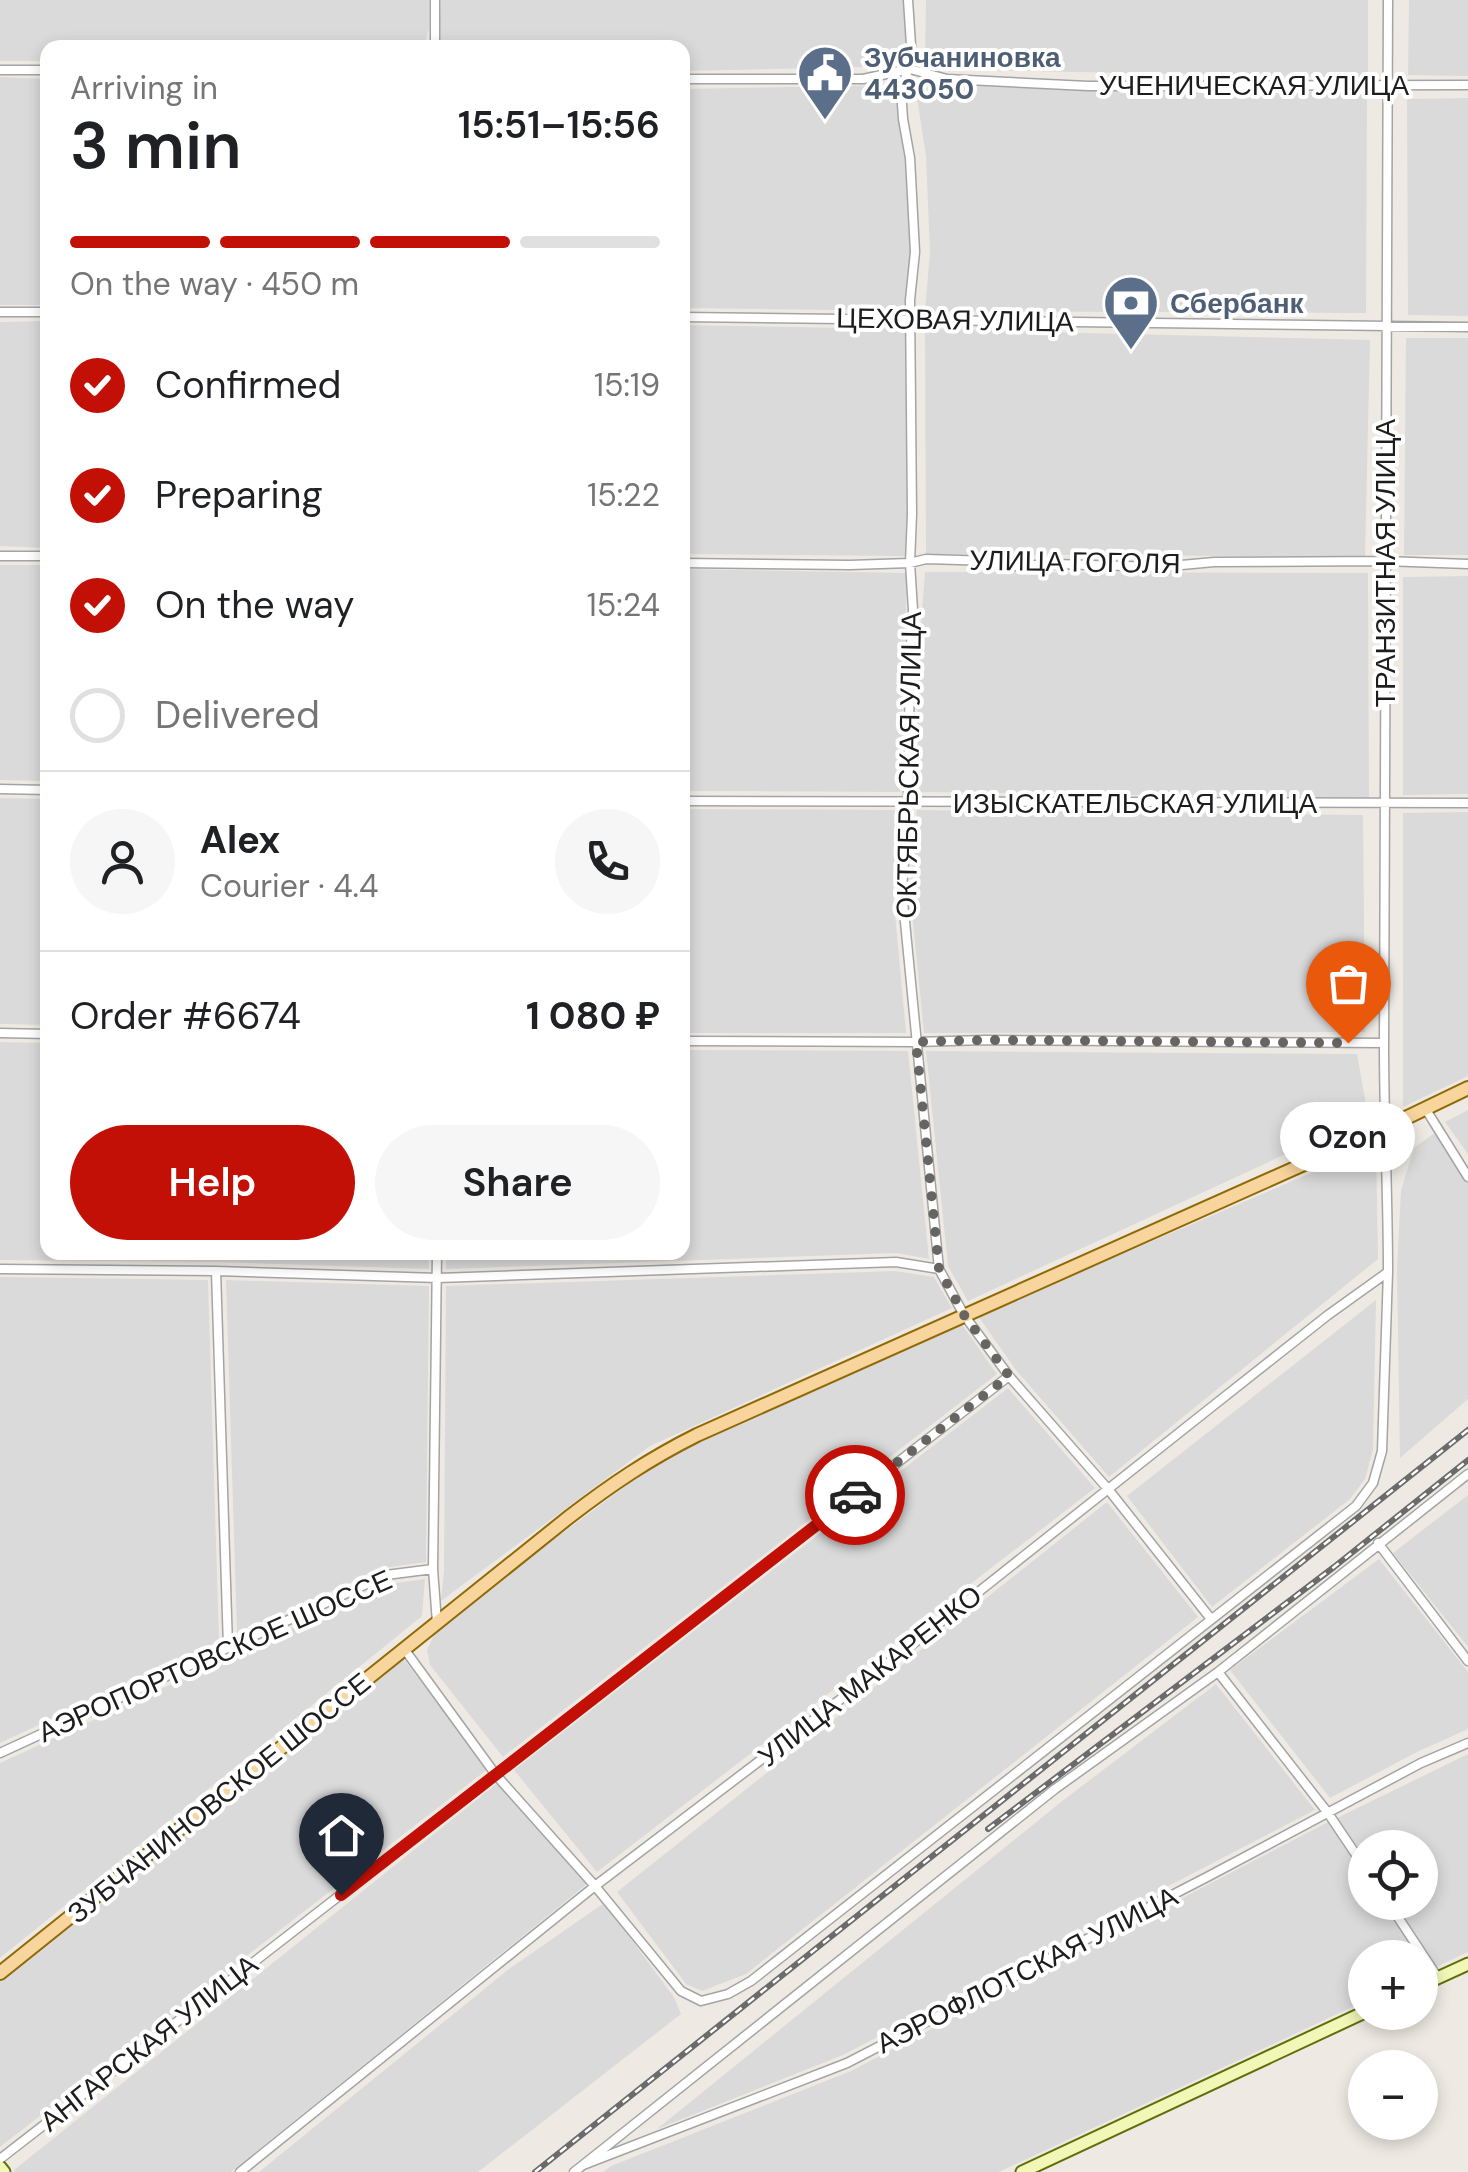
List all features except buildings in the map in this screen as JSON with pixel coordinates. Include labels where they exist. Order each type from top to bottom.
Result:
[{"type":"main road","points":[[437,1623],[582,1507],[652,1458],[697,1434],[1468,1088]]},
{"type":"main road","name":"ЗУБЧАНИНОВСКОЕ ШОССЕ","points":[[0,1973],[437,1623]]},
{"type":"street","points":[[435,40],[436,0]]},
{"type":"street","name":"ОКТЯБРЬСКАЯ УЛИЦА","points":[[908,0],[912,60],[901,89],[915,252],[910,319],[913,610],[902,891],[939,1269],[964,1315],[1009,1376],[1108,1490],[1210,1619]]},
{"type":"street","name":"ТРАНЗИТНАЯ УЛИЦА","points":[[1387,1127],[1384,560],[1388,0]]},
{"type":"street","points":[[0,70],[40,70]]},
{"type":"street","name":"УЧЕНИЧЕСКАЯ УЛИЦА","points":[[690,78],[863,79],[910,70],[947,79],[1088,86],[1468,84]]},
{"type":"street","points":[[0,312],[40,312]]},
{"type":"street","name":"ЦЕХОВАЯ УЛИЦА","points":[[690,317],[1468,328]]},
{"type":"street","points":[[0,556],[40,556]]},
{"type":"street","name":"УЛИЦА ГОГОЛЯ","points":[[690,563],[850,564],[926,558],[1015,566],[1160,568],[1214,562],[1384,560],[1468,564]]},
{"type":"street","points":[[0,789],[40,790]]},
{"type":"street","name":"ИЗЫСКАТЕЛЬСКАЯ УЛИЦА","points":[[690,800],[1468,803]]},
{"type":"street","points":[[0,1033],[40,1034]]},
{"type":"street","points":[[690,1042],[1384,1043]]},
{"type":"street","points":[[1425,1108],[1468,1177]]},
{"type":"street","points":[[405,1650],[496,1774],[681,1991],[701,2001],[728,1994],[751,1981],[1356,1506],[1373,1483],[1382,1451],[1388,1272],[1387,1127]]},
{"type":"street","points":[[437,1260],[433,1569],[437,1623]]},
{"type":"street","points":[[0,1268],[438,1278],[896,1262],[939,1269]]},
{"type":"street","points":[[216,1271],[228,1646]]},
{"type":"street","name":"УЛИЦА МАКАРЕНКО","points":[[240,2172],[595,1886],[904,1652],[1328,1315],[1388,1272]]},
{"type":"street","name":"АНГАРСКАЯ УЛИЦА","points":[[0,2159],[1009,1376]]},
{"type":"street","points":[[583,2165],[1055,1789],[1218,1672],[1468,1474]]},
{"type":"street","points":[[1378,1543],[1468,1662]]},
{"type":"street","name":"АЭРОПОРТОВСКОЕ ШОССЕ","points":[[0,1752],[386,1576],[433,1569]]},
{"type":"street","points":[[1218,1672],[1348,1843]]},
{"type":"street","name":"АЭРОФЛОТСКАЯ УЛИЦА","points":[[574,2172],[583,2165],[847,2063],[1468,1742]]},
{"type":"street","points":[[1438,1978],[1468,1964]]},
{"type":"street","points":[[1022,2172],[1348,2020]]},
{"type":"shaded area","points":[[0,0],[429,0],[426,40],[40,40],[40,61],[0,61]]},
{"type":"shaded area","points":[[441,0],[906,0],[905,66],[690,71],[690,40],[438,40]]},
{"type":"shaded area","points":[[926,0],[1368,0],[1368,78],[925,69]]},
{"type":"shaded area","points":[[1409,0],[1468,0],[1468,76],[1408,75]]},
{"type":"shaded area","points":[[0,77],[40,79],[40,305],[0,305]]},
{"type":"shaded area","points":[[895,85],[908,157],[913,252],[907,311],[690,308],[690,89]]},
{"type":"shaded area","points":[[915,85],[1367,93],[1366,313],[925,311],[930,252],[926,156]]},
{"type":"shaded area","points":[[1468,98],[1468,316],[1408,315],[1407,99]]},
{"type":"shaded area","points":[[40,321],[40,548],[0,546],[0,322]]},
{"type":"shaded area","points":[[690,325],[908,329],[908,556],[690,554]]},
{"type":"shaded area","points":[[925,329],[1370,340],[1365,557],[926,554]]},
{"type":"shaded area","points":[[1406,338],[1468,338],[1468,555],[1404,555]]},
{"type":"shaded area","points":[[0,565],[40,565],[40,781],[0,780]]},
{"type":"shaded area","points":[[690,569],[907,573],[900,792],[690,791]]},
{"type":"shaded area","points":[[925,572],[1368,573],[1369,798],[917,792],[918,662]]},
{"type":"shaded area","points":[[1468,576],[1468,794],[1403,795],[1403,577]]},
{"type":"shaded area","points":[[0,798],[40,799],[40,1025],[0,1024]]},
{"type":"shaded area","points":[[690,809],[899,810],[893,892],[906,1033],[690,1033]]},
{"type":"shaded area","points":[[917,810],[1363,815],[1365,1032],[924,1033],[910,891]]},
{"type":"shaded area","points":[[1468,812],[1468,1076],[1403,1107],[1403,813]]},
{"type":"shaded area","points":[[0,1042],[40,1043],[40,1260],[428,1260],[429,1269],[217,1262],[0,1260]]},
{"type":"shaded area","points":[[690,1050],[908,1051],[929,1259],[897,1253],[446,1269],[446,1260],[690,1260]]},
{"type":"shaded area","points":[[926,1051],[1357,1054],[1368,1116],[968,1301],[948,1266]]},
{"type":"shaded area","points":[[1468,1110],[1468,1154],[1445,1122]]},
{"type":"shaded area","points":[[1436,1132],[1468,1183],[1468,1399],[1400,1458],[1397,1270],[1401,1190],[1414,1148]]},
{"type":"shaded area","points":[[1376,1145],[1378,1259],[1109,1477],[1016,1370],[978,1316]]},
{"type":"shaded area","points":[[895,1271],[934,1277],[952,1308],[650,1446],[441,1601],[446,1286]]},
{"type":"shaded area","points":[[0,1277],[208,1280],[219,1641],[0,1743]]},
{"type":"shaded area","points":[[226,1280],[429,1286],[426,1562],[383,1568],[237,1633]]},
{"type":"shaded area","points":[[1376,1300],[1373,1450],[1365,1479],[1350,1499],[1212,1607],[1127,1496]]},
{"type":"shaded area","points":[[961,1323],[997,1374],[503,1757],[430,1665],[427,1650],[438,1626],[659,1461]]},
{"type":"shaded area","points":[[1008,1388],[1095,1488],[597,1872],[514,1770]]},
{"type":"shaded area","points":[[1468,1495],[1468,1647],[1393,1553]]},
{"type":"shaded area","points":[[1107,1502],[1198,1617],[746,1974],[702,1991],[686,1984],[617,1892]]},
{"type":"shaded area","points":[[1379,1559],[1468,1672],[1468,1729],[1330,1798],[1230,1670]]},
{"type":"shaded area","points":[[425,1579],[422,1616],[0,1958],[0,1763],[389,1584]]},
{"type":"shaded area","points":[[401,1656],[489,1768],[0,2147],[0,1981]]},
{"type":"shaded area","points":[[1216,1684],[1315,1810],[843,2055],[657,2129],[1061,1802]]},
{"type":"shaded area","points":[[1468,1754],[1468,1952],[1438,1966],[1438,1940],[1418,1940],[1404,1920],[1438,1920],[1438,1830],[1348,1830],[1348,1834],[1337,1818]]},
{"type":"shaded area","points":[[500,1781],[587,1884],[231,2172],[15,2172],[14,2170]]},
{"type":"shaded area","points":[[1328,1822],[1348,1852],[1348,1920],[1394,1920],[1407,1940],[1348,1940],[1348,2009],[999,2172],[603,2172],[851,2071]]},
{"type":"shaded area","points":[[604,1903],[674,1997],[681,2014],[478,2172],[259,2172],[509,1969]]},
{"type":"railway","points":[[535,2172],[1468,1430]]},
{"type":"railway","points":[[988,1829],[1334,1567],[1468,1460]]},
{"type":"way so far","points":[[855,1495],[1009,1376],[964,1315],[939,1269],[916,1042],[1348,1043]]},
{"type":"place","name":"Зубчаниновка 443050","points":[[825,122]]},
{"type":"place","name":"Сбербанк","points":[[1131,352]]},
{"type":"place","name":"Ozon","points":[[1348,1043]]},
{"type":"route","points":[[341,1895],[855,1495]]}]
